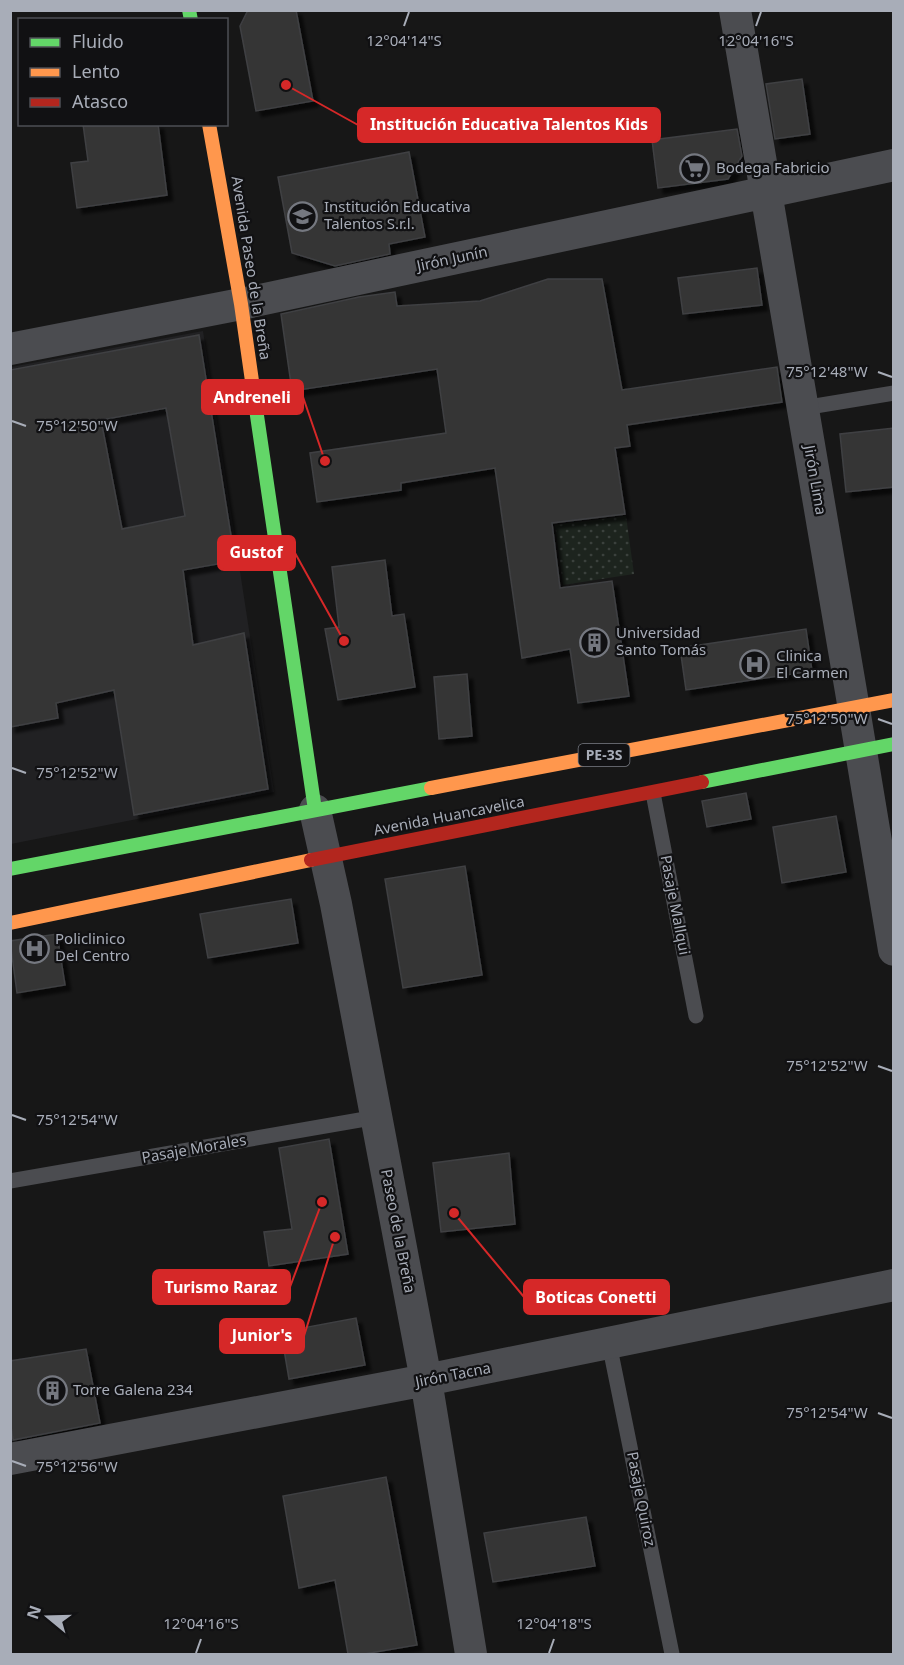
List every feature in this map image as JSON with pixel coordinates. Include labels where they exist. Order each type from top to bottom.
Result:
[{"type":"main road","name":"Avenida Paseo de la Breña","points":[[209,126],[241,304],[315,810]]},
{"type":"main road","name":"Avenida Huancavelica","points":[[10,868],[894,700]]},
{"type":"main road","name":"Avenida Huancavelica","points":[[10,923],[326,857],[894,744]]},
{"type":"street","name":"Jirón Lima","points":[[735,10],[894,950]]},
{"type":"street","name":"Jirón Junín","points":[[10,349],[241,304],[894,165]]},
{"type":"street","name":"Paseo de la Breña","points":[[315,810],[377,1117],[426,1380],[471,1654]]},
{"type":"street","name":"Jirón Tacna","points":[[10,1459],[426,1380],[894,1285]]},
{"type":"lane","points":[[802,408],[894,393]]},
{"type":"lane","name":"Pasaje Mallqui","points":[[653,793],[696,1016]]},
{"type":"lane","name":"Pasaje Morales","points":[[10,1181],[377,1117]]},
{"type":"lane","name":"Pasaje Quiroz","points":[[609,1343],[672,1654]]},
{"type":"shaded area","points":[[203,331],[274,792],[11,844],[11,367]]},
{"type":"shaded area","points":[[626,516],[634,574],[563,585],[555,525]]},
{"type":"building","points":[[248,10],[296,10],[313,101],[256,111],[240,26]]},
{"type":"building","points":[[802,79],[810,134],[775,139],[766,84]]},
{"type":"building","points":[[83,126],[158,126],[167,195],[77,208],[71,163],[88,161]]},
{"type":"building","name":"Bodega Fabricio","points":[[737,129],[742,156],[728,179],[658,188],[652,140]]},
{"type":"building","points":[[409,152],[425,237],[389,244],[390,254],[335,266],[292,253],[278,177]]},
{"type":"building","points":[[757,268],[762,305],[683,314],[678,278]]},
{"type":"building","points":[[548,279],[602,279],[622,390],[777,367],[782,402],[627,425],[630,446],[615,448],[625,514],[552,523],[560,588],[612,581],[629,696],[578,703],[570,649],[522,658],[495,468],[401,483],[401,490],[317,502],[310,453],[446,433],[437,369],[292,391],[281,314],[359,297],[395,292],[397,306],[480,301]]},
{"type":"building","points":[[199,335],[235,561],[183,570],[193,645],[244,633],[268,789],[134,815],[114,690],[56,703],[58,718],[10,727],[10,370]],"holes":[[[166,408],[185,516],[122,529],[101,420]]]},
{"type":"building","points":[[894,428],[894,487],[846,492],[840,434]]},
{"type":"building","points":[[385,560],[392,616],[404,614],[415,687],[338,700],[325,629],[339,627],[332,567]]},
{"type":"building","points":[[806,629],[812,671],[686,690],[680,648]]},
{"type":"building","points":[[467,674],[472,736],[439,739],[434,677]]},
{"type":"building","points":[[746,793],[751,819],[707,827],[702,801]]},
{"type":"building","points":[[836,816],[846,872],[782,883],[773,827]]},
{"type":"building","points":[[465,866],[482,975],[403,988],[385,879]]},
{"type":"building","points":[[291,899],[298,943],[208,958],[200,914]]},
{"type":"building","points":[[57,934],[65,985],[17,993],[10,941]]},
{"type":"building","points":[[329,1139],[348,1254],[269,1266],[264,1232],[292,1229],[279,1148]]},
{"type":"building","points":[[509,1153],[515,1224],[441,1232],[433,1163]]},
{"type":"building","points":[[356,1318],[365,1365],[289,1379],[281,1332]]},
{"type":"building","name":"Torre Galena 234","points":[[86,1349],[100,1423],[13,1440],[10,1419],[10,1361]]},
{"type":"building","points":[[386,1477],[417,1645],[364,1654],[348,1654],[335,1580],[299,1588],[283,1496]]},
{"type":"building","points":[[586,1517],[595,1566],[493,1582],[484,1533]]},
{"type":"traffic: fast","points":[[189,10],[191,18]]},
{"type":"traffic: fast","points":[[255,402],[315,810]]},
{"type":"traffic: fast","points":[[702,782],[894,744]]},
{"type":"traffic: fast","points":[[10,869],[431,788]]},
{"type":"traffic: slow","points":[[209,126],[241,304],[255,402]]},
{"type":"traffic: slow","points":[[431,788],[894,700]]},
{"type":"traffic: slow","points":[[10,923],[311,860]]},
{"type":"traffic: jam","points":[[311,860],[702,782]]},
{"type":"place","name":"Institución Educativa Talentos Kids","points":[[286,85]]},
{"type":"place","name":"Bodega Fabricio","points":[[695,168]]},
{"type":"place","name":"Institución Educativa Talentos S.r.l.","points":[[303,216]]},
{"type":"place","name":"Andreneli","points":[[325,461]]},
{"type":"place","name":"Gustof","points":[[344,641]]},
{"type":"place","name":"Universidad Santo Tomás","points":[[595,642]]},
{"type":"place","name":"Clinica El Carmen","points":[[755,665]]},
{"type":"place","name":"Policlinico Del Centro","points":[[34,948]]},
{"type":"place","name":"Turismo Raraz","points":[[322,1202]]},
{"type":"place","name":"Boticas Conetti","points":[[454,1213]]},
{"type":"place","name":"Junior's","points":[[335,1237]]},
{"type":"place","name":"Torre Galena 234","points":[[52,1390]]}]
